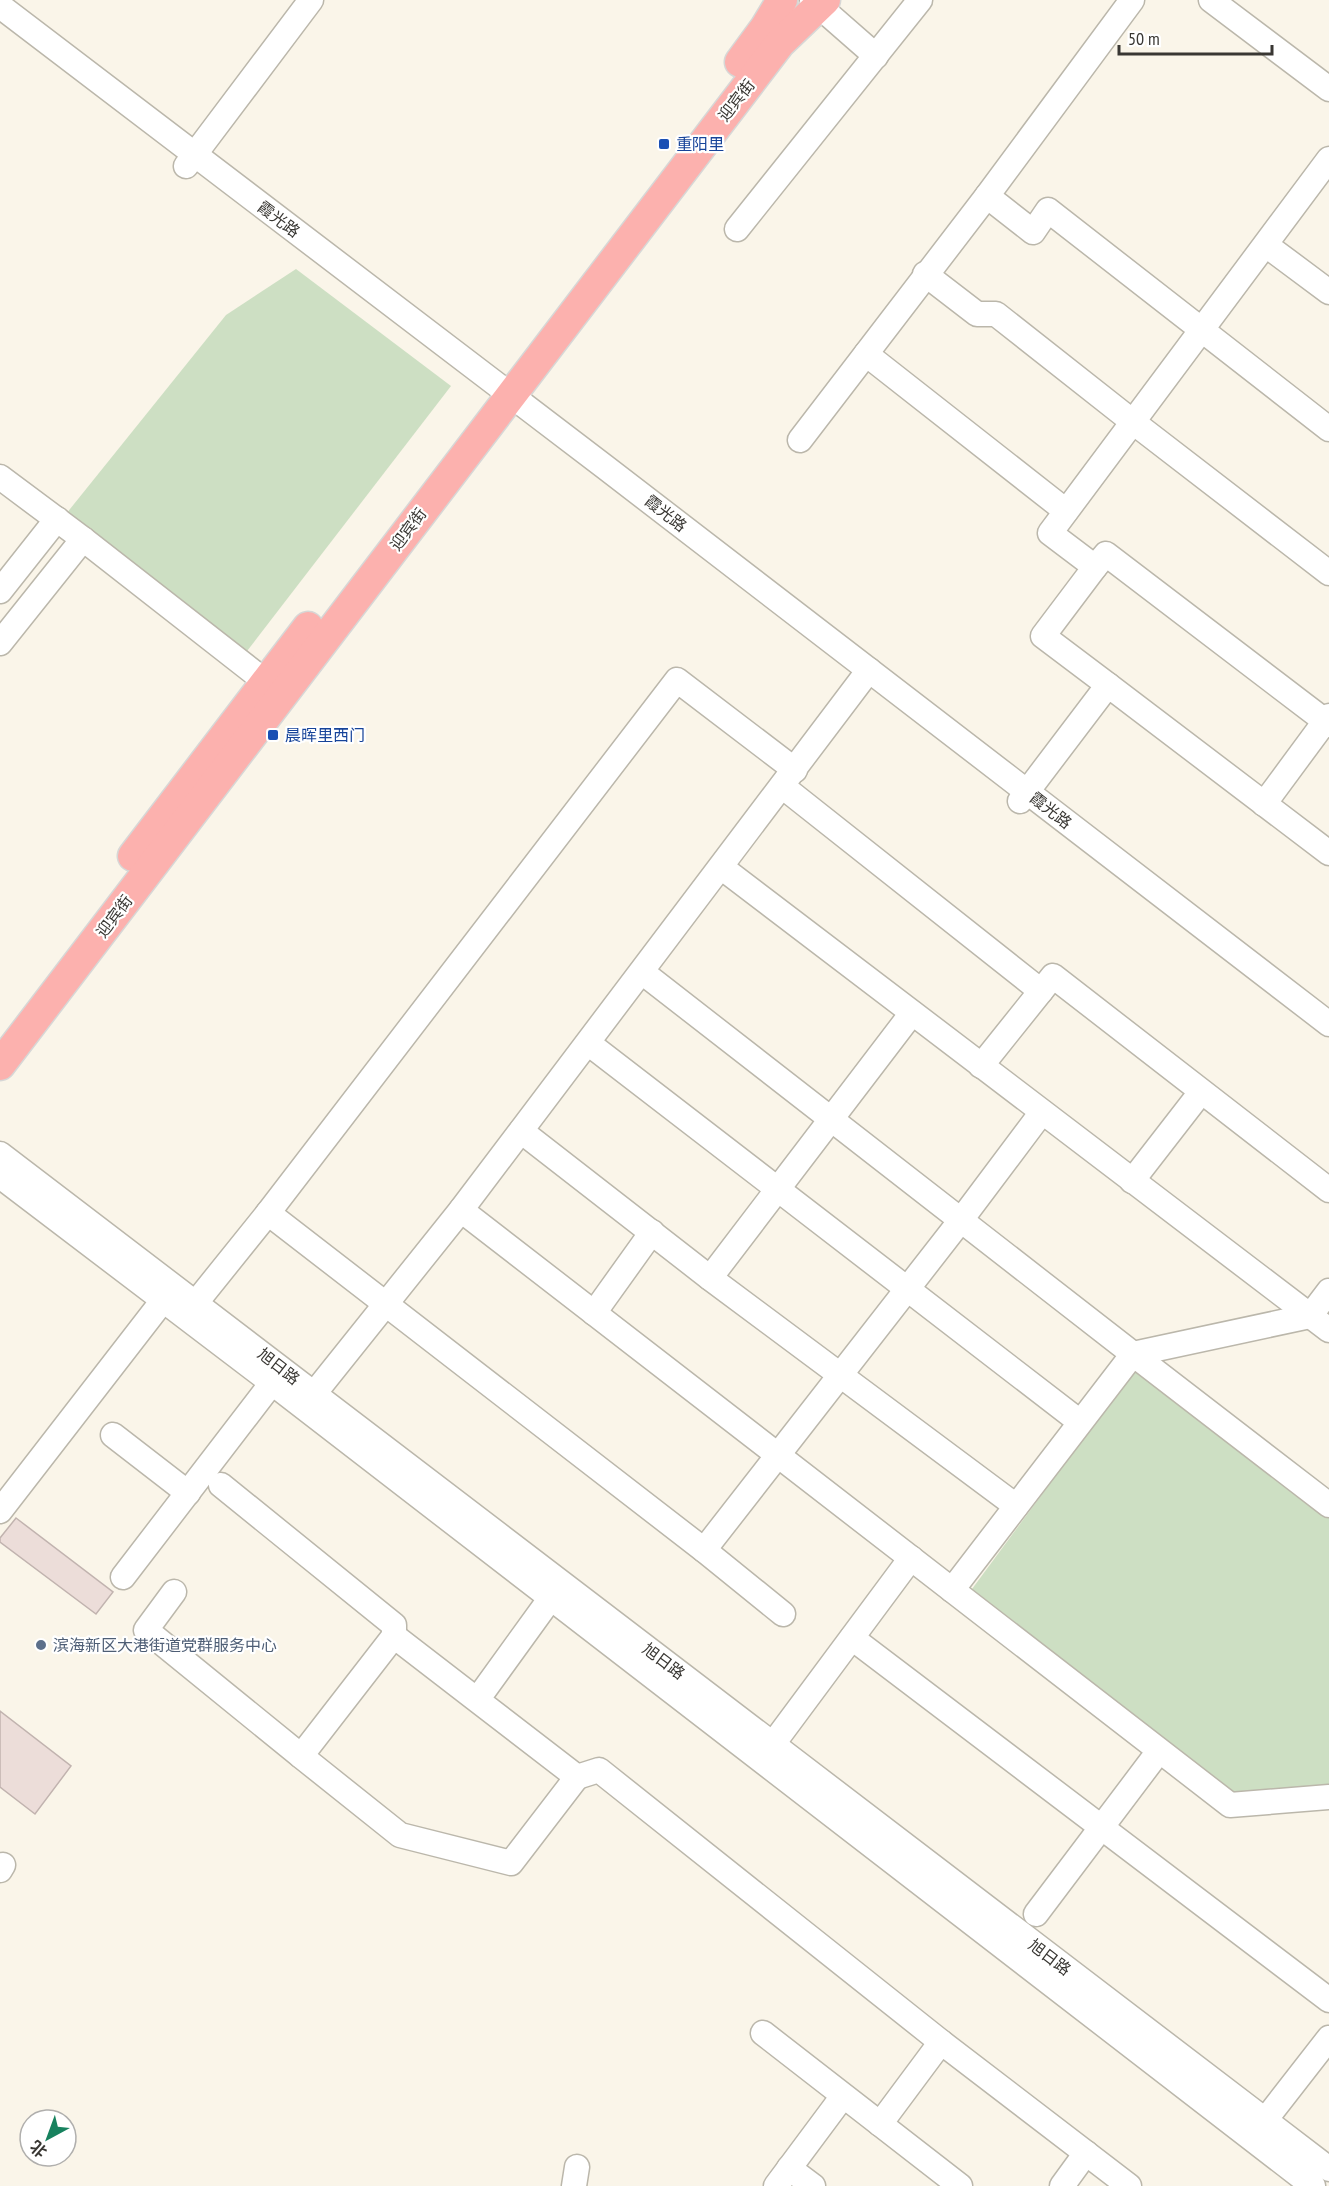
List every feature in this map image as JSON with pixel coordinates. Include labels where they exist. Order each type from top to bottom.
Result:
[{"type":"main road","name":"迎宾街","points":[[0,1065],[498,395],[765,28],[782,0]]},
{"type":"main road","name":"迎宾街","points":[[0,1031],[266,682],[780,44],[819,2]]},
{"type":"street","points":[[190,160],[310,0]]},
{"type":"street","points":[[737,229],[920,0]]},
{"type":"street","points":[[800,440],[987,196],[1132,0]]},
{"type":"street","points":[[819,2],[876,56]]},
{"type":"street","points":[[1227,5],[1329,89]]},
{"type":"street","name":"霞光路","points":[[0,6],[190,160],[1024,797],[1329,1024]]},
{"type":"street","name":"霞光路","points":[[0,25],[190,160]]},
{"type":"street","points":[[1095,567],[1050,533],[1329,159]]},
{"type":"street","points":[[987,196],[1033,232],[1048,210],[1329,429]]},
{"type":"street","points":[[1266,245],[1329,292]]},
{"type":"street","points":[[926,274],[977,314],[996,314],[1329,573]]},
{"type":"street","points":[[866,354],[1066,511]]},
{"type":"street","points":[[0,477],[266,682]]},
{"type":"street","points":[[0,591],[57,519]]},
{"type":"street","points":[[0,643],[83,539]]},
{"type":"street","points":[[1264,804],[1327,719],[1106,554],[1043,636],[1108,685],[1264,804],[1329,853]]},
{"type":"street","points":[[309,1400],[461,1210],[865,675]]},
{"type":"street","points":[[191,1310],[677,680],[1041,991]]},
{"type":"street","points":[[1024,797],[1108,685]]},
{"type":"street","name":"霞光路","points":[[1024,797],[1329,1040]]},
{"type":"street","points":[[721,867],[1320,1323]]},
{"type":"street","points":[[642,972],[1329,1505]]},
{"type":"street","points":[[981,1066],[1053,976],[1329,1190]]},
{"type":"street","points":[[710,1278],[912,1013]]},
{"type":"street","points":[[588,1043],[1080,1422]]},
{"type":"street","points":[[1132,1181],[1201,1092]]},
{"type":"street","points":[[704,1550],[961,1220],[1042,1112]]},
{"type":"street","points":[[521,1131],[710,1278],[1016,1506]]},
{"type":"street","name":"旭日路","points":[[0,1154],[168,1293]]},
{"type":"street","name":"旭日路","points":[[0,1176],[191,1310],[767,1752],[1258,2130],[1313,2186]]},
{"type":"street","points":[[461,1210],[1230,1805],[1329,1797]]},
{"type":"street","points":[[268,1213],[704,1550],[783,1614]]},
{"type":"street","points":[[594,1313],[651,1232]]},
{"type":"street","points":[[1320,1323],[1329,1291]]},
{"type":"street","points":[[0,1511],[168,1293]]},
{"type":"street","points":[[952,1590],[1133,1354],[1320,1323]]},
{"type":"street","points":[[123,1576],[277,1376]]},
{"type":"street","name":"旭日路","points":[[309,1400],[550,1599],[767,1752]]},
{"type":"street","points":[[113,1435],[188,1493]]},
{"type":"street","points":[[221,1485],[394,1625],[394,1636],[301,1756]]},
{"type":"street","points":[[767,1752],[911,1558]]},
{"type":"street","points":[[174,1592],[146,1630],[400,1835],[512,1863],[577,1777],[599,1770],[941,2042],[1129,2186]]},
{"type":"street","points":[[477,1700],[550,1599]]},
{"type":"street","points":[[394,1636],[577,1777]]},
{"type":"street","points":[[852,1638],[1329,2000]]},
{"type":"street","points":[[1036,1914],[1159,1751]]},
{"type":"street","points":[[763,2033],[960,2186]]},
{"type":"street","points":[[1258,2130],[1329,2038]]},
{"type":"street","points":[[880,2124],[941,2042]]},
{"type":"street","points":[[813,2186],[783,2177],[843,2096]]},
{"type":"street","name":"旭日路","points":[[1258,2130],[1329,2169]]},
{"type":"street","points":[[1062,2186],[1086,2153]]},
{"type":"green space","points":[[296,269],[451,386],[244,655],[66,514],[226,315]]},
{"type":"green space","points":[[1136,1367],[1329,1518],[1329,1785],[1231,1796],[972,1589]]},
{"type":"building","points":[[16,1518],[113,1592],[96,1614],[0,1542],[0,1538]]},
{"type":"building","points":[[0,1711],[71,1766],[35,1814],[0,1787]]},
{"type":"place","name":"重阳里","points":[[664,144]]},
{"type":"place","name":"晨晖里西门","points":[[273,735]]},
{"type":"place","name":"滨海新区大港街道党群服务中心","points":[[41,1645]]}]
